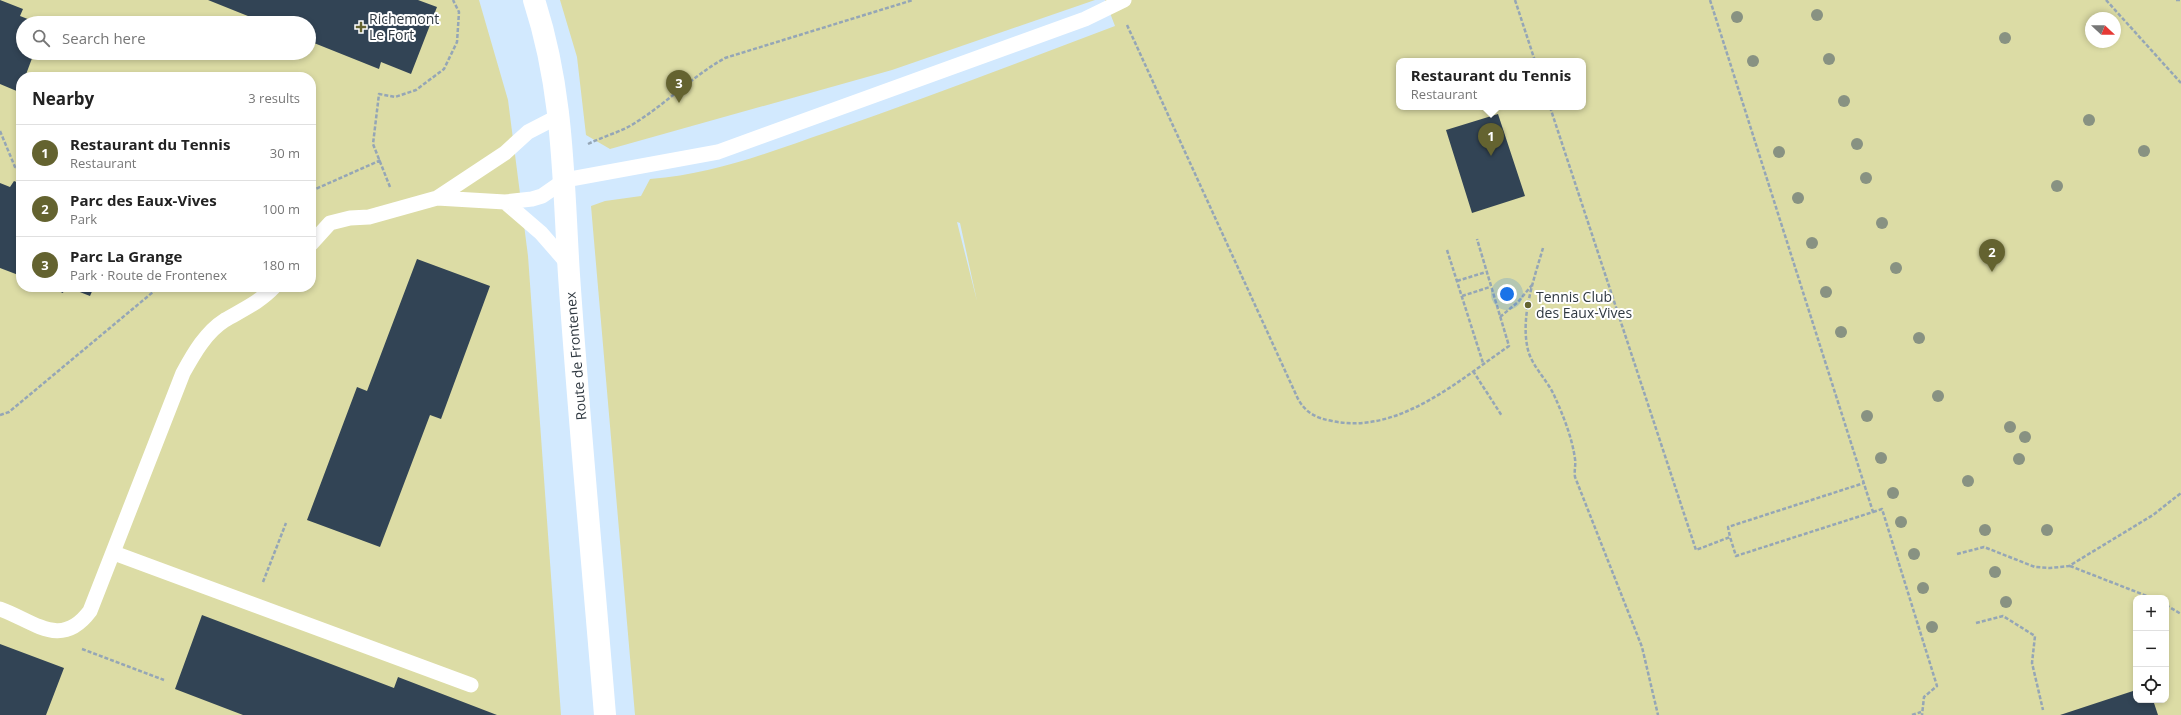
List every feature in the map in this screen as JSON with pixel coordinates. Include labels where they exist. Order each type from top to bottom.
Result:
[{"type":"main road","name":"Route de Frontenex","points":[[534,0],[546,37],[554,76],[559,116],[565,180],[568,264],[605,715]]},
{"type":"lane","points":[[437,198],[505,202],[542,196],[565,180],[718,152],[1078,22],[1120,2]]},
{"type":"lane","points":[[316,238],[330,223],[350,218],[369,217],[437,198],[505,153],[528,132],[559,116]]},
{"type":"lane","points":[[505,202],[542,233],[568,264]]},
{"type":"lane","points":[[0,608],[18,615],[44,629],[65,630],[82,622],[90,610],[114,552],[183,373],[194,354],[208,335],[224,321],[244,310],[267,292]]},
{"type":"lane","points":[[114,552],[472,685]]},
{"type":"path","points":[[316,189],[381,160],[373,144],[379,94],[396,97],[416,90],[444,69],[457,42],[459,12],[453,0]]},
{"type":"path","points":[[584,147],[630,126],[666,101],[702,70],[725,58],[913,0]]},
{"type":"path","points":[[1515,0],[1534,58]]},
{"type":"path","points":[[1710,0],[1873,512]]},
{"type":"path","points":[[2106,0],[2181,83]]},
{"type":"path","points":[[2176,0],[2181,0]]},
{"type":"path","points":[[1120,2],[1303,409],[1322,419],[1342,424],[1362,424],[1399,415],[1417,408],[1509,346],[1477,240]]},
{"type":"path","points":[[1551,110],[1696,550],[1730,537]]},
{"type":"path","points":[[0,131],[16,168]]},
{"type":"path","points":[[1543,248],[1533,285],[1526,332],[1528,351],[1548,382],[1569,433],[1576,462],[1575,477],[1642,647],[1658,715]]},
{"type":"path","points":[[1447,250],[1484,363]]},
{"type":"path","points":[[1457,281],[1486,272]]},
{"type":"path","points":[[1500,317],[1518,302],[1533,285]]},
{"type":"path","points":[[1462,296],[1490,287]]},
{"type":"path","points":[[0,415],[9,412],[153,292]]},
{"type":"path","points":[[1472,371],[1502,416]]},
{"type":"path","points":[[1864,483],[1728,527],[1730,537],[1736,556],[1882,509],[1937,686],[1924,696],[1921,713],[1912,715]]},
{"type":"path","points":[[1958,554],[1984,547],[2035,567],[2050,568],[2069,566],[2153,515],[2181,493]]},
{"type":"path","points":[[270,563],[286,523]]},
{"type":"path","points":[[2069,566],[2144,595]]},
{"type":"path","points":[[2169,607],[2181,614]]},
{"type":"path","points":[[1976,623],[2004,616],[2036,636],[2032,663],[2043,710]]},
{"type":"path","points":[[82,622],[78,647],[164,680]]},
{"type":"green space","points":[[0,0],[479,0],[508,100],[528,256],[561,715],[0,715]]},
{"type":"green space","points":[[560,0],[1095,0],[892,70],[610,149],[586,135],[577,57]]},
{"type":"green space","points":[[1105,0],[2181,0],[2181,715],[635,715],[591,206],[605,201],[641,196],[650,179],[697,172],[742,161],[938,93],[1115,26]],"holes":[[[957,222],[960,223],[977,301]]]},
{"type":"building","points":[[0,0],[23,9],[20,16],[16,16],[16,60],[31,60],[27,72],[16,72],[16,91],[0,84]]},
{"type":"building","points":[[208,0],[418,0],[437,7],[411,74],[381,62],[379,69],[316,44],[316,16],[248,16]]},
{"type":"building","points":[[1498,114],[1525,196],[1472,213],[1446,130]]},
{"type":"building","points":[[14,181],[16,182],[16,274],[0,268],[0,183],[10,187]]},
{"type":"building","points":[[417,259],[490,286],[441,419],[430,415],[380,547],[307,520],[357,387],[367,391]]},
{"type":"building","points":[[80,292],[92,292],[90,296]]},
{"type":"building","points":[[202,615],[394,688],[398,677],[497,715],[243,715],[175,689]]},
{"type":"building","points":[[0,644],[64,668],[46,715],[0,715]]},
{"type":"building","points":[[2133,691],[2133,703],[2154,703],[2158,715],[2060,715]]},
{"type":"place","name":"Richemont Le Fort","points":[[361,27]]},
{"type":"place","name":"Parc La Grange","points":[[679,103]]},
{"type":"place","name":"Restaurant du Tennis","points":[[1491,156]]},
{"type":"place","name":"Parc des Eaux-Vives","points":[[1992,272]]},
{"type":"place","name":"Tennis Club des Eaux-Vives","points":[[1528,305]]}]
